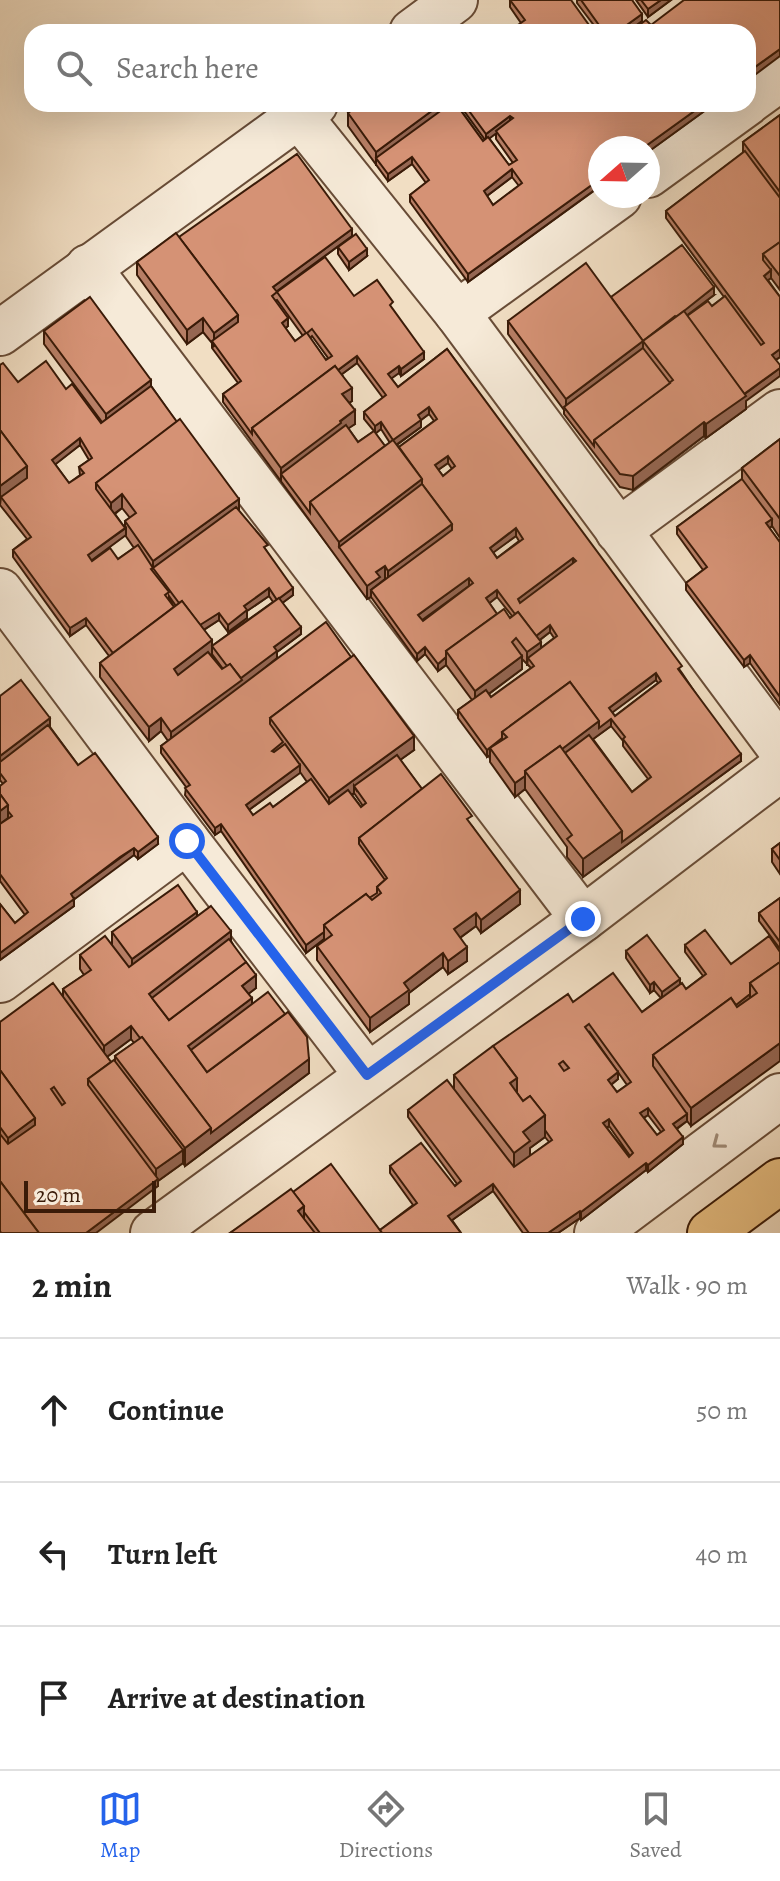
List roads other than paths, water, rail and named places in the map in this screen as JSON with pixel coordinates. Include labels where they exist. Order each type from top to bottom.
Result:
[{"type":"main road","points":[[710,1233],[780,1181]]},
{"type":"street","points":[[423,24],[455,0]]},
{"type":"street","points":[[756,96],[780,79]]},
{"type":"street","points":[[0,333],[304,112]]},
{"type":"street","points":[[308,112],[780,748]]},
{"type":"street","points":[[660,166],[735,112]]},
{"type":"street","points":[[457,313],[602,208]]},
{"type":"street","points":[[88,267],[583,919]]},
{"type":"street","points":[[618,531],[780,412]]},
{"type":"street","points":[[9,620],[187,841],[367,1075]]},
{"type":"street","points":[[153,1233],[583,919],[780,769]]},
{"type":"street","points":[[0,980],[187,841]]},
{"type":"street","points":[[597,1233],[780,1096]]}]
